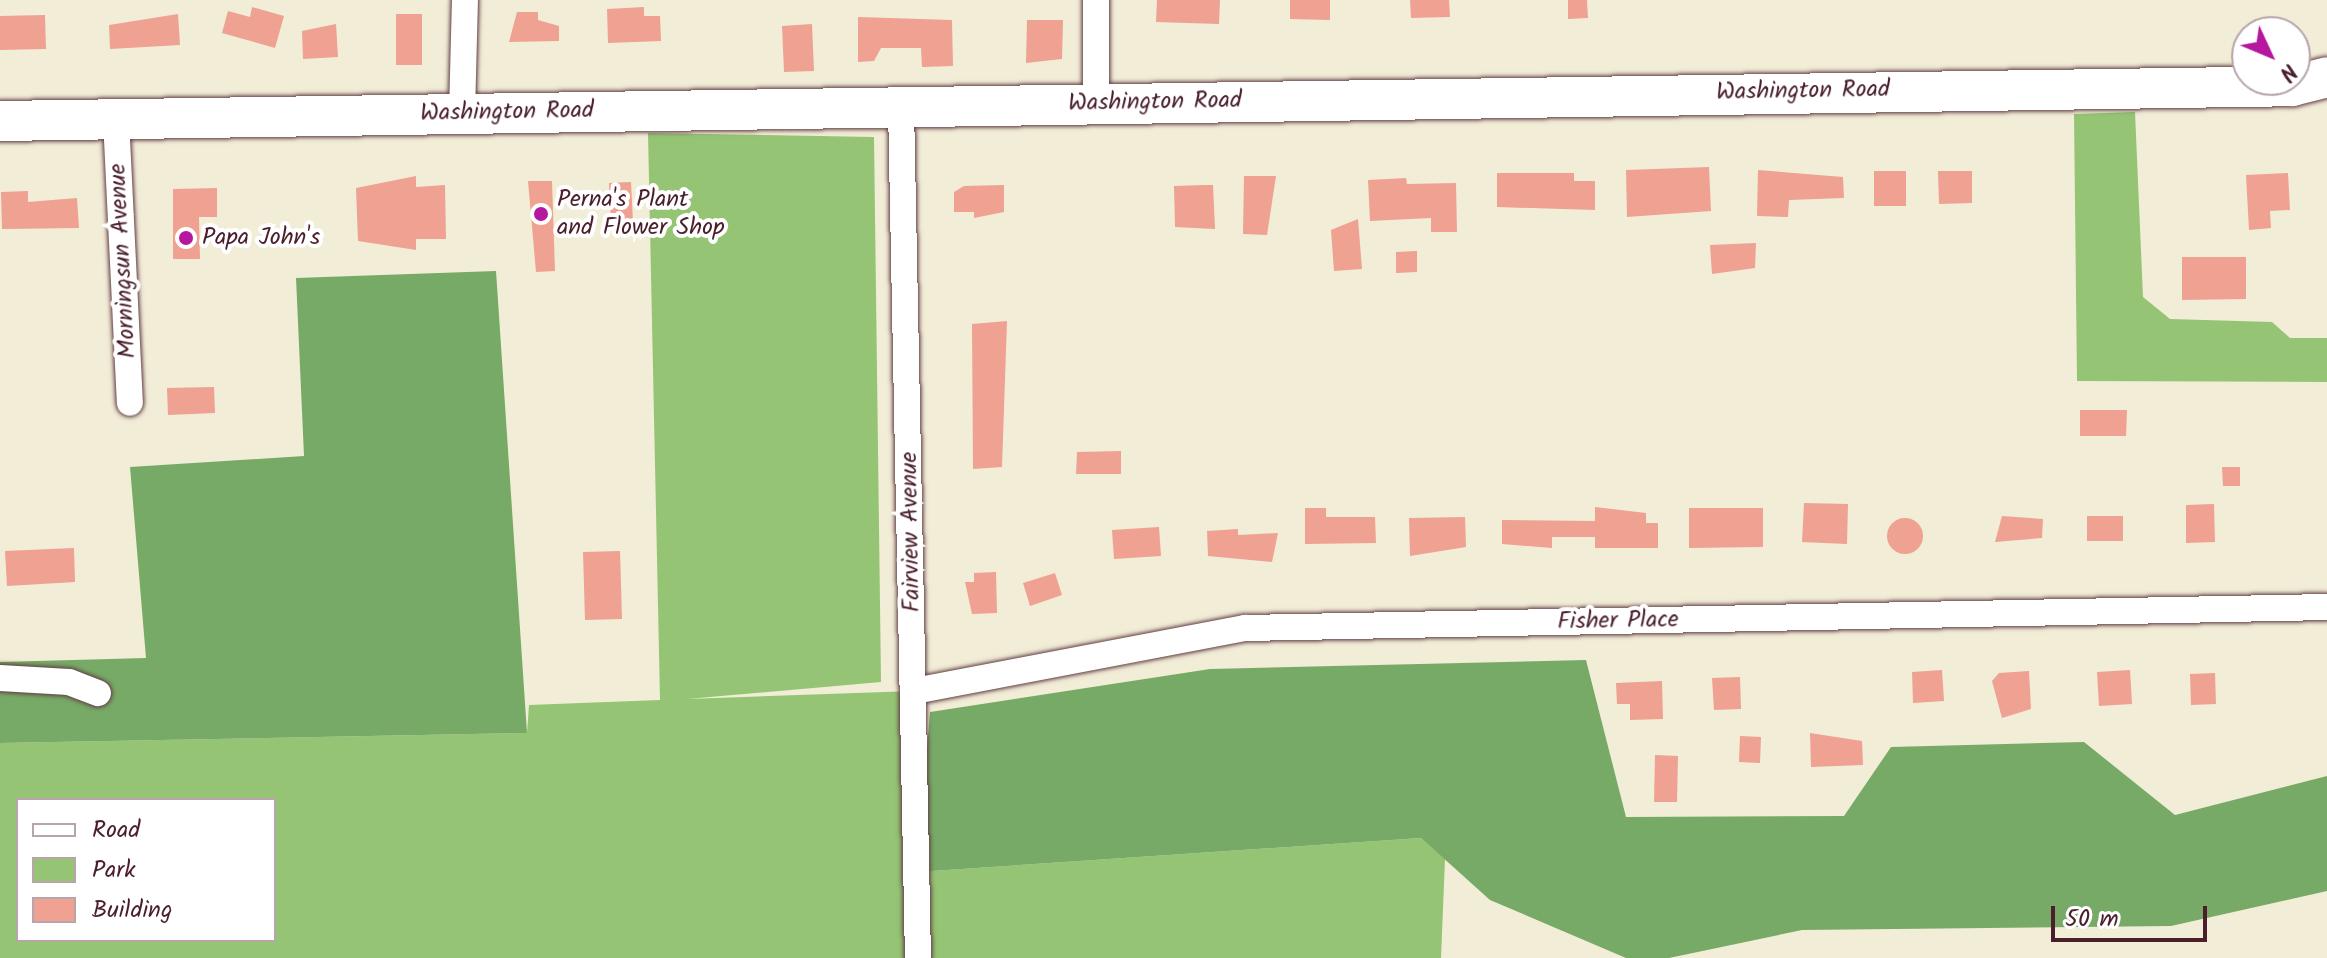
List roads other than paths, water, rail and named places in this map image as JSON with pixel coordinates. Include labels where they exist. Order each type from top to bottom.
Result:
[{"type":"main road","name":"Washington Road","points":[[0,121],[2322,86]]},
{"type":"street","points":[[462,113],[465,0]]},
{"type":"street","points":[[1096,0],[1096,103]]},
{"type":"street","name":"Fairview Avenue","points":[[901,106],[918,958]]},
{"type":"street","name":"Morningsun Avenue","points":[[116,119],[130,403]]},
{"type":"street","name":"Fisher Place","points":[[914,691],[1245,628],[2327,607]]},
{"type":"street","points":[[0,678],[69,682],[98,693]]},
{"type":"place","name":"Perna's Plant and Flower Shop","points":[[541,214]]},
{"type":"place","name":"Papa John's","points":[[186,238]]}]
